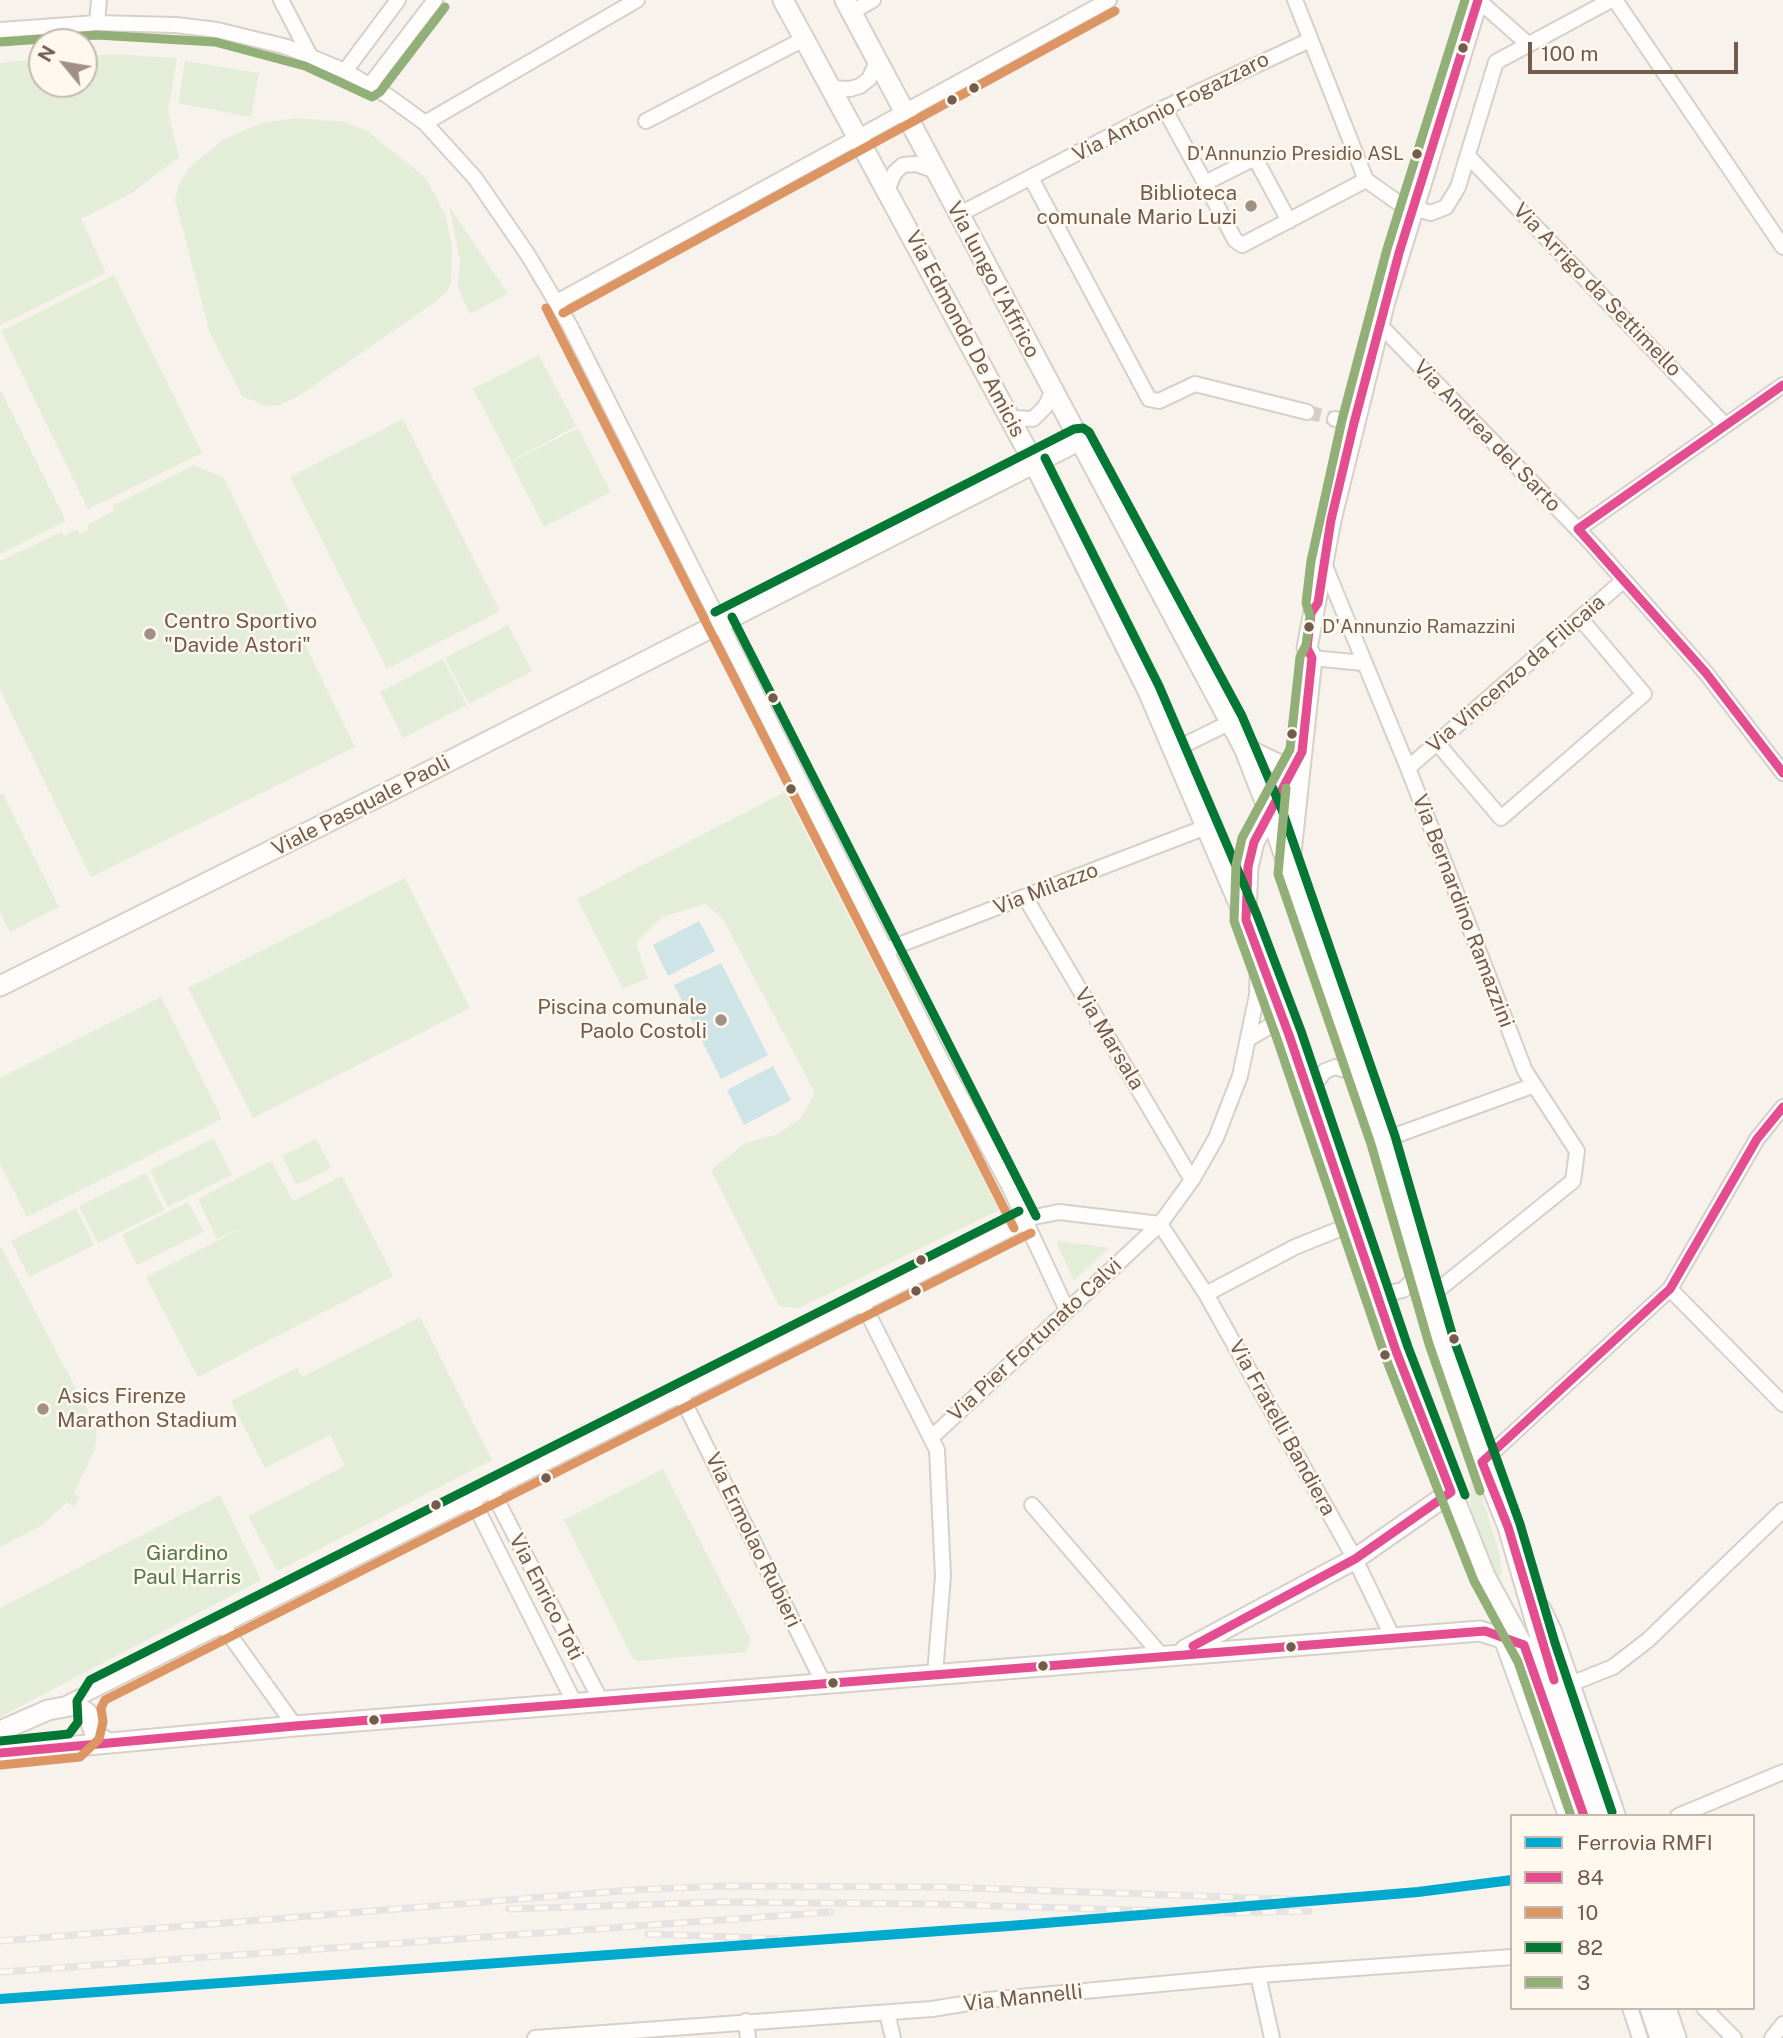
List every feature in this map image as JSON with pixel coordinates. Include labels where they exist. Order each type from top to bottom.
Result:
[{"type":"street","points":[[97,23],[99,0]]},
{"type":"street","points":[[281,0],[309,54]]},
{"type":"street","points":[[345,71],[398,0]]},
{"type":"street","points":[[370,85],[435,0]]},
{"type":"street","points":[[425,123],[637,0]]},
{"type":"street","name":"Via Edmondo De Amicis","points":[[783,0],[1011,418],[1096,582],[1174,750],[1259,953],[1373,1286],[1451,1492],[1485,1576],[1524,1645],[1561,1724]]},
{"type":"street","points":[[848,6],[873,0]]},
{"type":"street","points":[[557,302],[1109,0]]},
{"type":"street","points":[[1295,0],[1366,180],[1392,199],[1412,208],[1435,213],[1446,207],[1458,187],[1496,62],[1613,0],[1783,247]]},
{"type":"street","points":[[1290,871],[1312,658],[1318,650],[1323,614],[1318,603],[1345,421],[1379,324],[1412,208],[1478,0],[1528,44]]},
{"type":"street","name":"Via lungo l'Affrico","points":[[848,6],[933,170],[1244,748],[1270,814],[1384,1140],[1428,1298],[1482,1462],[1508,1527],[1561,1724]]},
{"type":"street","points":[[0,30],[97,23],[217,30],[309,54],[370,85],[425,123],[475,177],[557,302],[1025,1222],[1066,1308]]},
{"type":"street","points":[[646,121],[804,39]]},
{"type":"street","name":"Via Antonio Fogazzaro","points":[[958,215],[1164,108],[1310,40]]},
{"type":"street","points":[[831,88],[856,88],[869,79],[877,62]]},
{"type":"street","points":[[1164,108],[1240,245],[1366,180]]},
{"type":"street","name":"Via Arrigo da Settimello","points":[[1468,156],[1726,425]]},
{"type":"street","points":[[1205,183],[1255,158],[1289,221]]},
{"type":"street","points":[[887,190],[895,172],[904,165],[916,164],[933,170]]},
{"type":"street","points":[[1031,178],[1149,399],[1159,401],[1195,384],[1307,412]]},
{"type":"street","name":"Via Andrea del Sarto","points":[[1379,324],[1624,580],[1706,673],[1783,773]]},
{"type":"street","points":[[1578,529],[1783,385]]},
{"type":"street","points":[[1011,418],[1033,419],[1045,407],[1053,391]]},
{"type":"street","name":"Viale Pasquale Paoli","points":[[0,986],[721,624],[1080,440]]},
{"type":"street","name":"Via Bernardino Ramazzini","points":[[1323,563],[1408,768],[1532,1086],[1577,1151],[1573,1181],[1428,1298]]},
{"type":"street","name":"Via Vincenzo da Filicaia","points":[[1408,768],[1624,580]]},
{"type":"street","points":[[1437,743],[1501,818],[1634,703],[1644,694],[1580,618]]},
{"type":"street","points":[[1312,658],[1363,663]]},
{"type":"street","points":[[1174,750],[1231,722]]},
{"type":"street","points":[[1244,748],[1280,765],[1290,763],[1301,752]]},
{"type":"street","points":[[1246,920],[1250,858],[1260,830],[1301,752]]},
{"type":"street","name":"Via Milazzo","points":[[886,950],[1206,827]]},
{"type":"street","name":"Via Marsala","points":[[1025,897],[1192,1180]]},
{"type":"street","name":"Via Pier Fortunato Calvi","points":[[935,1674],[943,1576],[940,1464],[932,1437],[1066,1308],[1160,1224],[1192,1180],[1227,1113],[1250,1038],[1258,985],[1259,953]]},
{"type":"street","points":[[1250,1038],[1282,1019]]},
{"type":"street","points":[[1311,1099],[1316,1082],[1325,1071],[1335,1067],[1360,1074]]},
{"type":"street","points":[[1384,1140],[1532,1086]]},
{"type":"street","points":[[1482,1462],[1674,1293],[1757,1139],[1783,1107]]},
{"type":"street","points":[[0,1731],[96,1691],[1025,1222],[1059,1212],[1160,1224]]},
{"type":"street","name":"Via Fratelli Bandiera","points":[[1160,1224],[1206,1294],[1355,1559],[1393,1638]]},
{"type":"street","points":[[1206,1294],[1295,1247],[1352,1224]]},
{"type":"street","points":[[1373,1286],[1385,1294],[1403,1290],[1413,1280],[1420,1266]]},
{"type":"street","points":[[1674,1293],[1783,1404]]},
{"type":"street","points":[[863,1304],[932,1437]]},
{"type":"street","name":"Via Ermolao Rubieri","points":[[681,1396],[824,1684]]},
{"type":"street","name":"Via Enrico Toti","points":[[492,1491],[601,1701]]},
{"type":"street","points":[[1169,1655],[1355,1559],[1451,1492]]},
{"type":"street","name":"Via Enrico Toti","points":[[473,1501],[575,1704]]},
{"type":"street","points":[[1032,1505],[1169,1655]]},
{"type":"street","points":[[1573,1683],[1613,1667],[1648,1640],[1783,1510]]},
{"type":"street","name":"Via lungo l'Affrico","points":[[1492,1633],[1510,1568],[1508,1527]]},
{"type":"street","name":"Via lungo l'Affrico","points":[[1528,1594],[1549,1618],[1617,1814]]},
{"type":"street","points":[[224,1627],[295,1726]]},
{"type":"street","points":[[1492,1633],[1565,1814]]},
{"type":"street","points":[[0,1753],[295,1726],[1393,1638],[1492,1633],[1524,1645]]},
{"type":"street","points":[[74,1746],[86,1737],[90,1719],[89,1701],[96,1691]]},
{"type":"street","points":[[62,1706],[79,1707],[90,1719],[96,1736],[109,1743]]},
{"type":"street","points":[[1561,1724],[1584,1814]]},
{"type":"street","points":[[1561,1724],[1599,1814]]},
{"type":"street","points":[[1683,1814],[1783,1772]]},
{"type":"street","name":"Via Mannelli","points":[[535,2038],[887,2013],[1258,1975],[1510,1957]]},
{"type":"street","points":[[1258,1975],[1272,2038]]},
{"type":"street","points":[[1631,2010],[1640,2038]]},
{"type":"street","points":[[1651,2010],[1660,2038]]},
{"type":"street","points":[[1667,2010],[1676,2038]]},
{"type":"street","points":[[1706,2010],[1734,2038]]},
{"type":"street","points":[[887,2013],[892,2038]]},
{"type":"street","points":[[746,2021],[748,2038]]},
{"type":"street","points":[[1772,2038],[1783,2024]]},
{"type":"green space","points":[[98,55],[177,58],[168,111],[179,157],[132,193],[81,219],[106,273],[0,325],[0,63],[28,60],[28,98],[98,98]]},
{"type":"green space","points":[[185,61],[259,73],[251,117],[178,103]]},
{"type":"green space","points":[[297,118],[345,122],[367,131],[426,178],[446,216],[452,248],[451,282],[447,292],[434,303],[297,397],[279,405],[266,406],[242,396],[210,333],[175,200],[179,184],[190,167],[224,139],[262,123]]},
{"type":"green space","points":[[449,206],[508,294],[470,314],[458,288],[460,261]]},
{"type":"green space","points":[[114,275],[202,453],[88,509],[1,331]]},
{"type":"green space","points":[[539,355],[576,426],[511,461],[473,389]]},
{"type":"green space","points":[[0,389],[66,521],[0,554]]},
{"type":"green space","points":[[403,419],[500,611],[387,669],[290,477]]},
{"type":"green space","points":[[578,428],[611,492],[544,527],[511,462]]},
{"type":"green space","name":"Centro Sportivo \"Davide Astori\"","points":[[194,465],[224,478],[355,747],[91,877],[0,690],[0,561],[62,532],[64,536],[77,529],[80,535],[89,530],[87,525],[114,511],[112,506]]},
{"type":"green space","points":[[508,625],[532,671],[469,704],[445,658]]},
{"type":"green space","points":[[443,659],[467,705],[403,738],[380,692]]},
{"type":"green space","points":[[785,792],[999,1210],[799,1308],[779,1306],[711,1170],[745,1143],[778,1134],[802,1117],[815,1093],[723,919],[706,904],[662,917],[636,943],[648,979],[623,988],[577,899]]},
{"type":"green space","points":[[3,794],[59,907],[10,932],[0,912],[0,795]]},
{"type":"green space","points":[[405,878],[470,1008],[253,1118],[188,988]]},
{"type":"green space","points":[[161,997],[222,1119],[27,1217],[0,1164],[0,1078]]},
{"type":"green space","points":[[214,1138],[232,1175],[168,1207],[150,1170]]},
{"type":"green space","points":[[316,1139],[331,1168],[296,1185],[282,1156]]},
{"type":"green space","points":[[271,1161],[293,1201],[342,1176],[393,1276],[198,1377],[146,1277],[256,1221],[217,1239],[198,1199]]},
{"type":"green space","points":[[146,1173],[164,1210],[98,1243],[79,1206]]},
{"type":"green space","points":[[188,1202],[204,1232],[137,1265],[122,1235]]},
{"type":"green space","points":[[76,1208],[94,1245],[29,1277],[11,1241]]},
{"type":"green space","points":[[1059,1241],[1109,1248],[1074,1281],[1057,1244]]},
{"type":"green space","name":"Asics Firenze Marathon Stadium","points":[[0,1245],[97,1428],[95,1449],[74,1493],[80,1498],[73,1507],[67,1502],[41,1526],[0,1547]]},
{"type":"green space","points":[[420,1317],[492,1460],[277,1571],[248,1516],[345,1466],[330,1435],[265,1468],[231,1401],[297,1368],[302,1377]]},
{"type":"green space","points":[[663,1469],[751,1640],[746,1652],[637,1661],[632,1657],[564,1520]]},
{"type":"green space","points":[[1475,1475],[1498,1548],[1502,1572],[1498,1579],[1481,1549],[1471,1514],[1470,1482]]},
{"type":"green space","name":"Giardino Paul Harris","points":[[220,1495],[261,1580],[0,1717],[0,1608]]},
{"type":"shaded area","name":"Piscina comunale Paolo Costoli","points":[[699,921],[715,951],[668,976],[653,945]]},
{"type":"shaded area","name":"Piscina comunale Paolo Costoli","points":[[721,963],[768,1055],[721,1079],[674,985]]},
{"type":"shaded area","name":"Piscina comunale Paolo Costoli","points":[[773,1066],[791,1100],[744,1125],[727,1090]]},
{"type":"tunnel","points":[[1307,412],[1335,419]]},
{"type":"railway","points":[[0,1941],[632,1890],[721,1886],[942,1887],[1313,1900]]},
{"type":"railway","points":[[509,1909],[722,1902],[934,1904],[1233,1913],[1309,1911]]},
{"type":"railway","points":[[0,1972],[831,1912]]},
{"type":"railway","points":[[648,1934],[821,1940]]},
{"type":"rail line","name":"RMFI","points":[[0,1999],[1009,1926],[1418,1892],[1510,1880]]},
{"type":"transit line","name":"3","points":[[1465,0],[1387,249],[1342,420],[1311,561],[1306,603],[1310,616],[1306,645],[1300,657],[1290,749],[1242,838],[1236,865],[1234,921],[1385,1356],[1474,1581],[1518,1662],[1570,1814]]},
{"type":"transit line","name":"84","points":[[1451,1492],[1396,1351],[1289,1035],[1246,920],[1248,867],[1254,842],[1302,752],[1312,658],[1307,648],[1311,613],[1318,603],[1331,520],[1354,423],[1399,253],[1478,0]]},
{"type":"transit line","name":"3","points":[[1,42],[97,35],[215,42],[305,66],[372,97],[380,92],[445,7]]},
{"type":"transit line","name":"10","points":[[563,313],[1115,11]]},
{"type":"transit line","name":"10","points":[[546,308],[1014,1228]]},
{"type":"transit line","name":"84","points":[[1783,385],[1578,529],[1706,673],[1783,773]]},
{"type":"transit line","name":"82","points":[[715,612],[1074,429],[1083,428],[1089,432],[1242,716],[1282,810],[1395,1136],[1453,1337],[1520,1524],[1555,1643],[1612,1812]]},
{"type":"transit line","name":"82","points":[[1045,458],[1159,686],[1257,915],[1301,1031],[1408,1347],[1465,1495]]},
{"type":"transit line","name":"82","points":[[732,617],[1036,1216]]},
{"type":"transit line","name":"3","points":[[1286,788],[1278,874],[1371,1144],[1429,1344],[1480,1491]]},
{"type":"transit line","name":"84","points":[[1554,1680],[1508,1527],[1482,1462],[1670,1289],[1757,1139],[1783,1107]]},
{"type":"transit line","name":"82","points":[[0,1741],[69,1734],[78,1722],[77,1701],[90,1680],[1019,1211]]},
{"type":"transit line","name":"10","points":[[1,1765],[80,1757],[99,1739],[103,1722],[101,1708],[105,1700],[1031,1233]]},
{"type":"transit line","name":"84","points":[[1193,1646],[1355,1559],[1451,1492]]},
{"type":"transit line","name":"84","points":[[0,1753],[295,1726],[1485,1631],[1524,1645],[1583,1814]]},
{"type":"place","name":"D'Annunzio Presidio ASL","points":[[1417,154]]},
{"type":"place","name":"Biblioteca comunale Mario Luzi","points":[[1251,206]]},
{"type":"place","name":"D'Annunzio Ramazzini","points":[[1309,627]]},
{"type":"place","name":"Centro Sportivo \"Davide Astori\"","points":[[150,634]]},
{"type":"place","name":"Piscina comunale Paolo Costoli","points":[[721,1020]]},
{"type":"place","name":"Asics Firenze Marathon Stadium","points":[[43,1409]]}]
